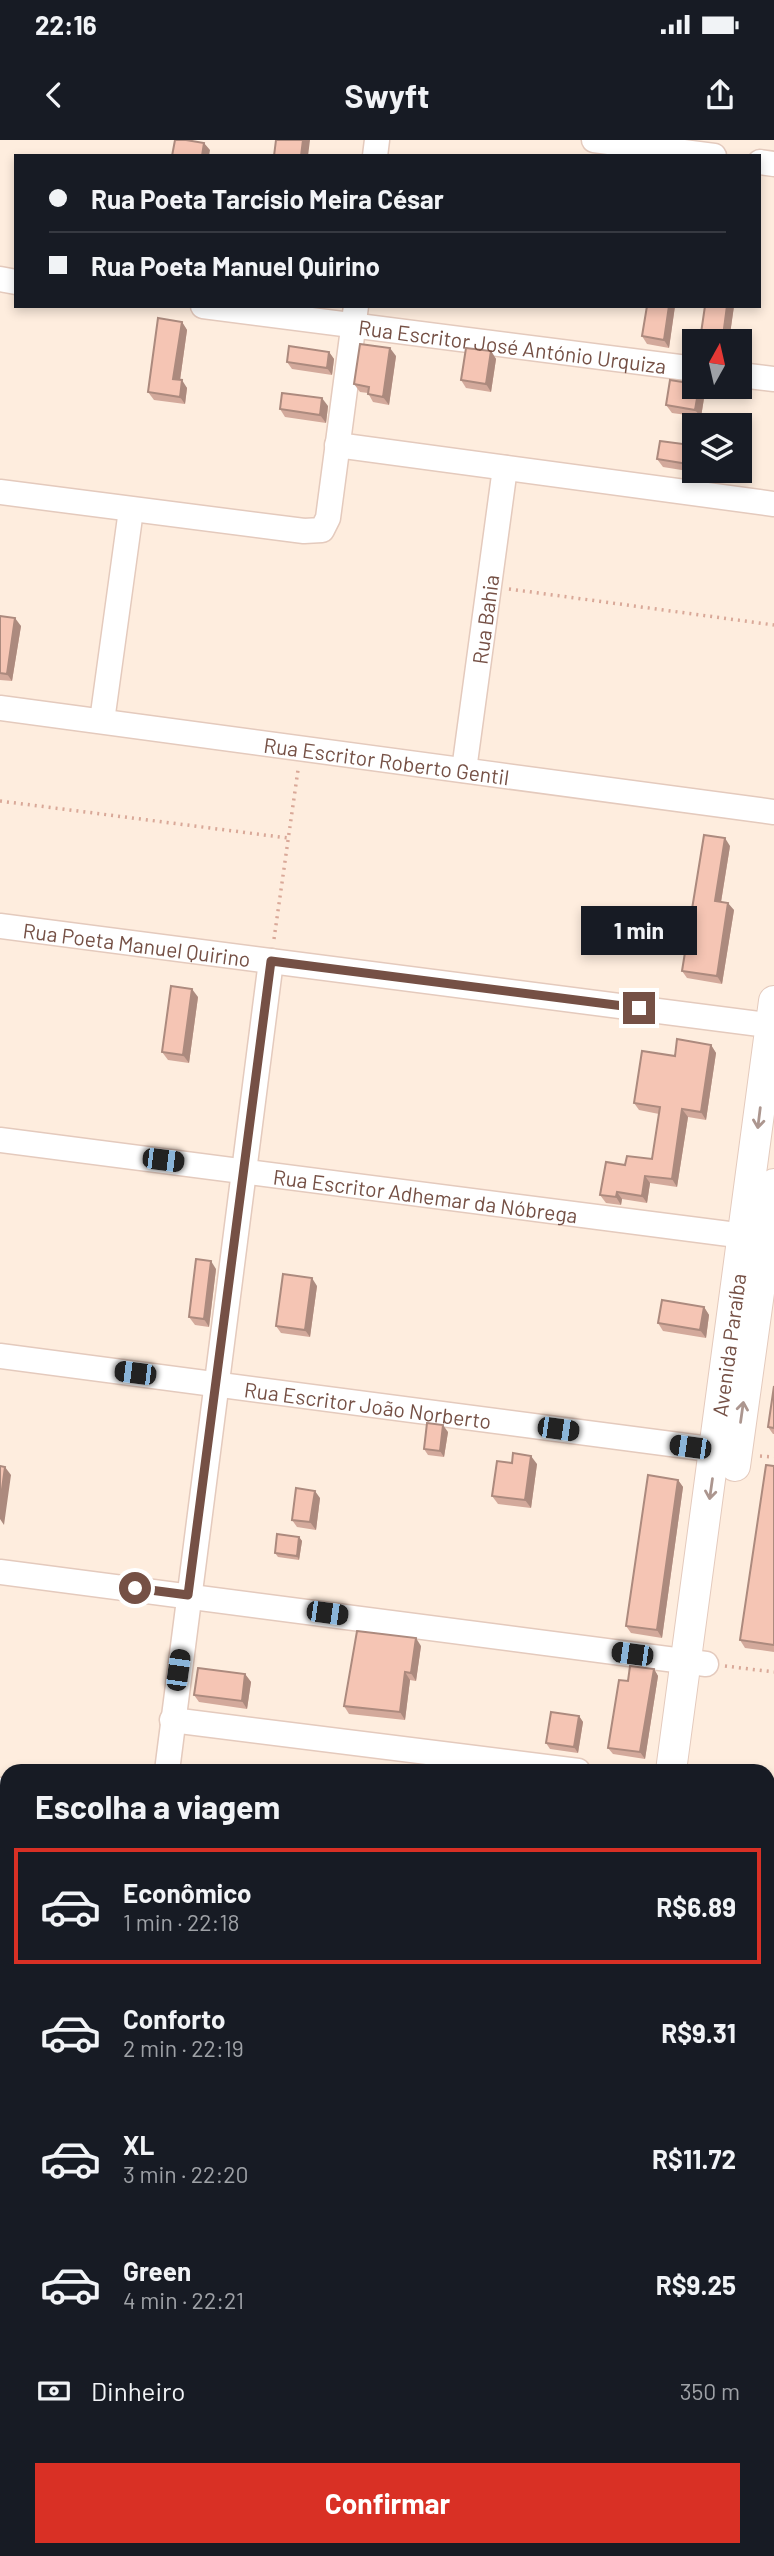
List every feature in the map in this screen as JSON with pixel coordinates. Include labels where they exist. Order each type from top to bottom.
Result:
[{"type":"street","points":[[594,140],[699,154]]},
{"type":"street","name":"Rua Escritor José António Urquiza","points":[[233,308],[355,316],[682,367]]},
{"type":"street","points":[[0,492],[316,533],[326,525],[355,316]]},
{"type":"street","points":[[752,376],[774,379]]},
{"type":"street","points":[[337,445],[774,504]]},
{"type":"street","name":"Rua Bahia","points":[[464,770],[505,468]]},
{"type":"street","points":[[102,721],[131,510]]},
{"type":"street","name":"Rua Escritor Roberto Gentil","points":[[0,708],[774,812]]},
{"type":"street","name":"Rua Poeta Manuel Quirino","points":[[0,926],[271,961],[773,1017]]},
{"type":"street","points":[[168,1764],[271,961]]},
{"type":"street","name":"Avenida Paraíba","points":[[692,1764],[697,1662],[755,1237],[773,1017]]},
{"type":"street","name":"Rua Escritor Adhemar da Nóbrega","points":[[0,1140],[755,1237]]},
{"type":"street","name":"Avenida Paraíba","points":[[755,1237],[774,1184]]},
{"type":"street","name":"Rua Escritor João Norberto","points":[[0,1356],[726,1452]]},
{"type":"street","points":[[0,1572],[697,1662]]},
{"type":"street","name":"Avenida Paraíba","points":[[673,1764],[697,1662]]},
{"type":"street","points":[[172,1720],[522,1764]]},
{"type":"path","points":[[488,587],[774,625]]},
{"type":"path","points":[[271,961],[302,747]]},
{"type":"path","points":[[0,801],[288,838]]},
{"type":"path","points":[[697,1662],[774,1672]]},
{"type":"building","points":[[175,140],[204,143],[202,154],[172,154]]},
{"type":"building","points":[[276,140],[303,140],[301,154],[274,154]]},
{"type":"building","points":[[647,308],[669,308],[664,340],[642,336]]},
{"type":"building","points":[[705,308],[727,308],[724,329],[702,329]]},
{"type":"building","points":[[158,318],[182,322],[173,379],[182,380],[180,397],[148,392]]},
{"type":"building","points":[[360,344],[390,348],[383,397],[368,394],[369,387],[354,384]]},
{"type":"building","points":[[289,346],[329,352],[327,368],[287,362]]},
{"type":"building","points":[[466,348],[491,351],[486,384],[461,380]]},
{"type":"building","points":[[670,380],[682,382],[682,399],[697,399],[695,410],[666,405]]},
{"type":"building","points":[[282,393],[322,398],[320,415],[280,409]]},
{"type":"building","points":[[660,441],[682,444],[682,463],[657,459]]},
{"type":"building","points":[[0,616],[15,618],[7,674],[0,673]]},
{"type":"building","points":[[704,835],[725,838],[715,901],[728,903],[717,976],[682,971]]},
{"type":"building","points":[[171,986],[192,989],[183,1055],[162,1052]]},
{"type":"building","points":[[677,1039],[711,1045],[701,1112],[682,1109],[672,1179],[645,1176],[642,1196],[617,1192],[616,1197],[600,1195],[606,1162],[625,1165],[627,1156],[652,1159],[660,1107],[634,1103],[642,1051],[675,1056]]},
{"type":"building","points":[[196,1259],[211,1261],[204,1319],[189,1317]]},
{"type":"building","points":[[283,1274],[312,1278],[305,1330],[276,1326]]},
{"type":"building","points":[[662,1300],[704,1307],[700,1330],[658,1323]]},
{"type":"building","points":[[774,1386],[774,1428],[768,1427]]},
{"type":"building","points":[[427,1423],[443,1425],[440,1451],[424,1449]]},
{"type":"building","points":[[513,1453],[531,1456],[525,1500],[492,1496],[497,1461],[512,1463]]},
{"type":"building","points":[[766,1465],[774,1466],[774,1645],[740,1640]]},
{"type":"building","points":[[0,1466],[5,1467],[0,1504]]},
{"type":"building","points":[[648,1475],[678,1480],[657,1630],[626,1626]]},
{"type":"building","points":[[296,1488],[315,1491],[310,1522],[292,1520]]},
{"type":"building","points":[[277,1534],[299,1537],[297,1556],[275,1553]]},
{"type":"building","points":[[357,1631],[416,1638],[411,1673],[405,1672],[400,1712],[344,1706]]},
{"type":"building","points":[[630,1666],[654,1669],[640,1752],[608,1748],[619,1680],[628,1681]]},
{"type":"building","points":[[198,1668],[245,1674],[242,1701],[194,1695]]},
{"type":"building","points":[[551,1712],[579,1716],[574,1747],[546,1743]]},
{"type":"route","points":[[135,1588],[188,1595],[271,961],[639,1008]]}]
